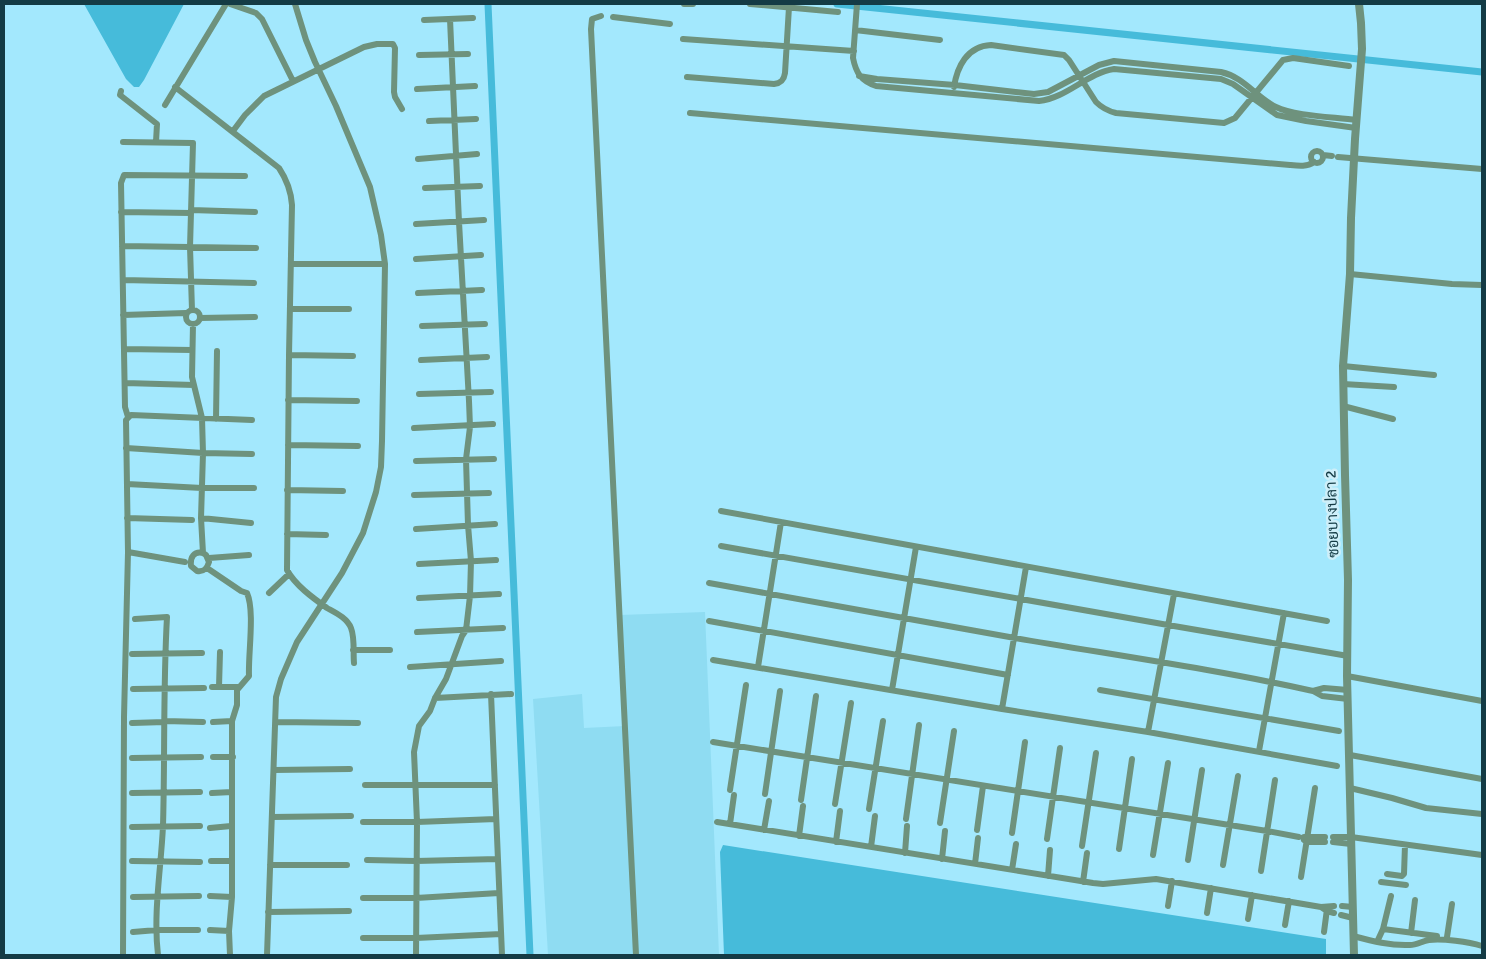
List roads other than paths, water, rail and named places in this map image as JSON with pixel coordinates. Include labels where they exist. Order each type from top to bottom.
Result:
[{"type":"street","points":[[165,105],[228,4],[256,13],[262,19],[293,81]]},
{"type":"street","points":[[267,955],[276,697],[281,679],[297,642],[342,573],[363,533],[376,492],[382,441],[385,264],[381,235],[370,187],[306,40],[295,4]]},
{"type":"street","points":[[684,4],[693,4]]},
{"type":"street","points":[[750,4],[838,12]]},
{"type":"street","points":[[857,4],[853,58],[859,76],[867,84],[953,94],[1040,101],[1055,97],[1103,71],[1114,69],[1221,79],[1253,95]]},
{"type":"street","name":"ซอยบางปลา 2","points":[[1354,955],[1347,676],[1348,580],[1343,366],[1350,274],[1350,226],[1356,124],[1362,49],[1359,4]]},
{"type":"street","points":[[687,77],[780,83],[786,73],[789,7]]},
{"type":"street","points":[[601,16],[592,18],[591,28],[636,955]]},
{"type":"street","points":[[613,17],[670,24]]},
{"type":"street","points":[[424,20],[473,18]]},
{"type":"street","points":[[416,955],[417,822],[414,752],[420,726],[446,679],[466,630],[470,596],[471,561],[466,459],[470,426],[469,393],[460,257],[450,19]]},
{"type":"street","points":[[855,30],[940,40]]},
{"type":"street","points":[[682,39],[854,50]]},
{"type":"street","points":[[233,131],[245,115],[264,96],[370,45],[393,44],[394,92],[395,98],[402,109]]},
{"type":"street","points":[[953,94],[956,74],[964,59],[976,48],[984,45],[1064,55],[1100,107],[1116,113],[1224,123],[1235,118],[1283,60],[1288,58],[1349,66]]},
{"type":"street","points":[[419,55],[468,54]]},
{"type":"street","points":[[859,76],[1034,94],[1048,92],[1099,65],[1114,61],[1221,72],[1236,77],[1253,95],[1277,115],[1356,124]]},
{"type":"street","points":[[416,89],[475,86]]},
{"type":"street","points":[[176,87],[279,168],[290,190],[292,205],[286,562],[289,574],[299,585],[321,604],[345,619],[350,626],[354,664]]},
{"type":"street","points":[[121,91],[120,95],[157,124],[156,142]]},
{"type":"street","points":[[690,113],[1304,166],[1322,161],[1323,156]]},
{"type":"street","points":[[429,121],[476,119]]},
{"type":"street","points":[[123,142],[193,143],[191,281],[189,312],[186,318],[188,323],[193,324],[198,322],[200,318]]},
{"type":"street","points":[[1314,162],[1311,157],[1314,152],[1319,151],[1323,156]]},
{"type":"street","points":[[418,159],[476,154]]},
{"type":"street","points":[[1323,156],[1482,169]]},
{"type":"street","points":[[123,955],[124,717],[128,552],[126,420],[128,417],[125,407],[124,383],[121,183],[124,175],[244,176]]},
{"type":"street","points":[[425,188],[480,186]]},
{"type":"street","points":[[121,212],[255,212]]},
{"type":"street","points":[[416,224],[484,220]]},
{"type":"street","points":[[122,246],[256,248]]},
{"type":"street","points":[[416,259],[481,256]]},
{"type":"street","points":[[291,264],[385,264]]},
{"type":"street","points":[[1350,274],[1482,285]]},
{"type":"street","points":[[122,280],[254,283]]},
{"type":"street","points":[[418,293],[482,290]]},
{"type":"street","points":[[290,309],[349,309]]},
{"type":"street","points":[[123,315],[189,312],[195,310],[199,313],[200,318]]},
{"type":"street","points":[[200,318],[255,317]]},
{"type":"street","points":[[193,324],[192,377],[202,418],[201,518],[206,556],[209,562],[206,568],[200,571],[191,566],[194,553],[206,556],[249,555]]},
{"type":"street","points":[[422,326],[485,324]]},
{"type":"street","points":[[124,349],[192,350]]},
{"type":"street","points":[[216,418],[217,351]]},
{"type":"street","points":[[289,356],[353,356]]},
{"type":"street","points":[[421,360],[487,357]]},
{"type":"street","points":[[1343,366],[1434,376]]},
{"type":"street","points":[[124,383],[194,385]]},
{"type":"street","points":[[1343,384],[1394,387]]},
{"type":"street","points":[[419,394],[491,392]]},
{"type":"street","points":[[288,400],[356,401]]},
{"type":"street","points":[[1344,406],[1393,419]]},
{"type":"street","points":[[128,417],[131,415],[252,420]]},
{"type":"street","points":[[414,428],[493,424]]},
{"type":"street","points":[[288,445],[358,446]]},
{"type":"street","points":[[126,448],[252,454]]},
{"type":"street","points":[[416,461],[494,459]]},
{"type":"street","points":[[126,484],[202,488],[254,488]]},
{"type":"street","points":[[287,490],[343,491]]},
{"type":"street","points":[[414,495],[489,493]]},
{"type":"street","points":[[721,512],[1327,621]]},
{"type":"street","points":[[126,518],[192,520]]},
{"type":"street","points":[[201,518],[251,523]]},
{"type":"street","points":[[758,667],[782,522]]},
{"type":"street","points":[[416,529],[495,524]]},
{"type":"street","points":[[287,534],[326,535]]},
{"type":"street","points":[[721,546],[1348,656]]},
{"type":"street","points":[[892,690],[916,547]]},
{"type":"street","points":[[128,552],[185,562]]},
{"type":"street","points":[[419,564],[496,560]]},
{"type":"street","points":[[1002,709],[1026,567]]},
{"type":"street","points":[[206,568],[247,593],[250,611],[249,676],[238,687],[232,721],[232,897],[229,931],[230,955]]},
{"type":"street","points":[[269,593],[289,574]]},
{"type":"street","points":[[709,583],[1014,638],[1160,661],[1313,691],[1326,697],[1348,699]]},
{"type":"street","points":[[419,598],[499,594]]},
{"type":"street","points":[[1148,732],[1174,594]]},
{"type":"street","points":[[1259,751],[1284,613]]},
{"type":"street","points":[[135,618],[167,617],[163,827],[157,930],[158,955]]},
{"type":"street","points":[[709,622],[1008,675]]},
{"type":"street","points":[[417,632],[504,628]]},
{"type":"street","points":[[353,650],[390,650]]},
{"type":"street","points":[[220,652],[216,687],[238,687]]},
{"type":"street","points":[[132,654],[202,653]]},
{"type":"street","points":[[713,660],[1148,732],[1336,766]]},
{"type":"street","points":[[410,667],[501,661]]},
{"type":"street","points":[[1347,676],[1482,701]]},
{"type":"street","points":[[730,824],[737,746],[746,686]]},
{"type":"street","points":[[133,689],[204,688]]},
{"type":"street","points":[[1313,691],[1324,688],[1348,690]]},
{"type":"street","points":[[1100,690],[1338,731]]},
{"type":"street","points":[[765,794],[780,691]]},
{"type":"street","points":[[491,694],[502,955]]},
{"type":"street","points":[[435,698],[511,694]]},
{"type":"street","points":[[799,836],[807,757],[816,696]]},
{"type":"street","points":[[835,804],[851,704]]},
{"type":"street","points":[[213,722],[232,721]]},
{"type":"street","points":[[869,809],[883,721]]},
{"type":"street","points":[[132,723],[203,722]]},
{"type":"street","points":[[276,722],[358,723]]},
{"type":"street","points":[[906,819],[919,725]]},
{"type":"street","points":[[940,823],[954,731]]},
{"type":"street","points":[[713,742],[1194,819],[1307,839],[1325,840]]},
{"type":"street","points":[[1012,833],[1025,742]]},
{"type":"street","points":[[1047,839],[1060,748]]},
{"type":"street","points":[[1082,846],[1096,753]]},
{"type":"street","points":[[1350,755],[1482,779]]},
{"type":"street","points":[[132,758],[201,757]]},
{"type":"street","points":[[213,757],[233,757]]},
{"type":"street","points":[[1119,848],[1132,759]]},
{"type":"street","points":[[1153,855],[1168,763]]},
{"type":"street","points":[[274,770],[350,769]]},
{"type":"street","points":[[1188,860],[1202,770]]},
{"type":"street","points":[[1224,865],[1238,776]]},
{"type":"street","points":[[1261,871],[1275,780]]},
{"type":"street","points":[[365,785],[495,785]]},
{"type":"street","points":[[977,830],[983,786]]},
{"type":"street","points":[[1301,877],[1315,788]]},
{"type":"street","points":[[1350,788],[1426,808],[1482,814]]},
{"type":"street","points":[[132,793],[200,792]]},
{"type":"street","points":[[212,792],[232,792]]},
{"type":"street","points":[[764,830],[769,801]]},
{"type":"street","points":[[836,842],[840,812]]},
{"type":"street","points":[[272,817],[351,816]]},
{"type":"street","points":[[871,847],[875,816]]},
{"type":"street","points":[[363,822],[496,819]]},
{"type":"street","points":[[717,822],[1083,882],[1103,884],[1150,878],[1172,881],[1328,907],[1338,914],[1354,918]]},
{"type":"street","points":[[132,827],[200,826]]},
{"type":"street","points":[[210,828],[231,826]]},
{"type":"street","points":[[905,853],[907,826]]},
{"type":"street","points":[[942,859],[945,831]]},
{"type":"street","points":[[975,864],[978,838]]},
{"type":"street","points":[[1333,840],[1405,845],[1482,855]]},
{"type":"street","points":[[1012,870],[1016,844]]},
{"type":"street","points":[[1394,884],[1391,874],[1404,874],[1405,845]]},
{"type":"street","points":[[1048,876],[1050,850]]},
{"type":"street","points":[[1083,882],[1087,853]]},
{"type":"street","points":[[367,860],[498,859]]},
{"type":"street","points":[[132,861],[200,862]]},
{"type":"street","points":[[211,861],[232,861]]},
{"type":"street","points":[[270,865],[347,865]]},
{"type":"street","points":[[1168,906],[1172,881]]},
{"type":"street","points":[[1381,882],[1406,885]]},
{"type":"street","points":[[1207,913],[1211,888]]},
{"type":"street","points":[[364,898],[416,898],[499,893]]},
{"type":"street","points":[[1248,919],[1252,895]]},
{"type":"street","points":[[133,897],[199,896]]},
{"type":"street","points":[[210,896],[232,897]]},
{"type":"street","points":[[1377,942],[1383,929],[1391,896]]},
{"type":"street","points":[[1411,933],[1415,900]]},
{"type":"street","points":[[1286,925],[1289,901]]},
{"type":"street","points":[[1447,937],[1452,904]]},
{"type":"street","points":[[1342,906],[1354,906]]},
{"type":"street","points":[[1324,932],[1328,907]]},
{"type":"street","points":[[268,912],[349,911]]},
{"type":"street","points":[[1383,929],[1482,941]]},
{"type":"street","points":[[133,932],[198,930]]},
{"type":"street","points":[[210,930],[229,931]]},
{"type":"street","points":[[363,938],[416,938],[501,934]]},
{"type":"street","points":[[1353,936],[1377,942],[1411,946],[1429,940],[1482,946]]},
{"type":"waterway","points":[[488,4],[530,955]]},
{"type":"waterway","points":[[837,4],[1482,72]]}]
